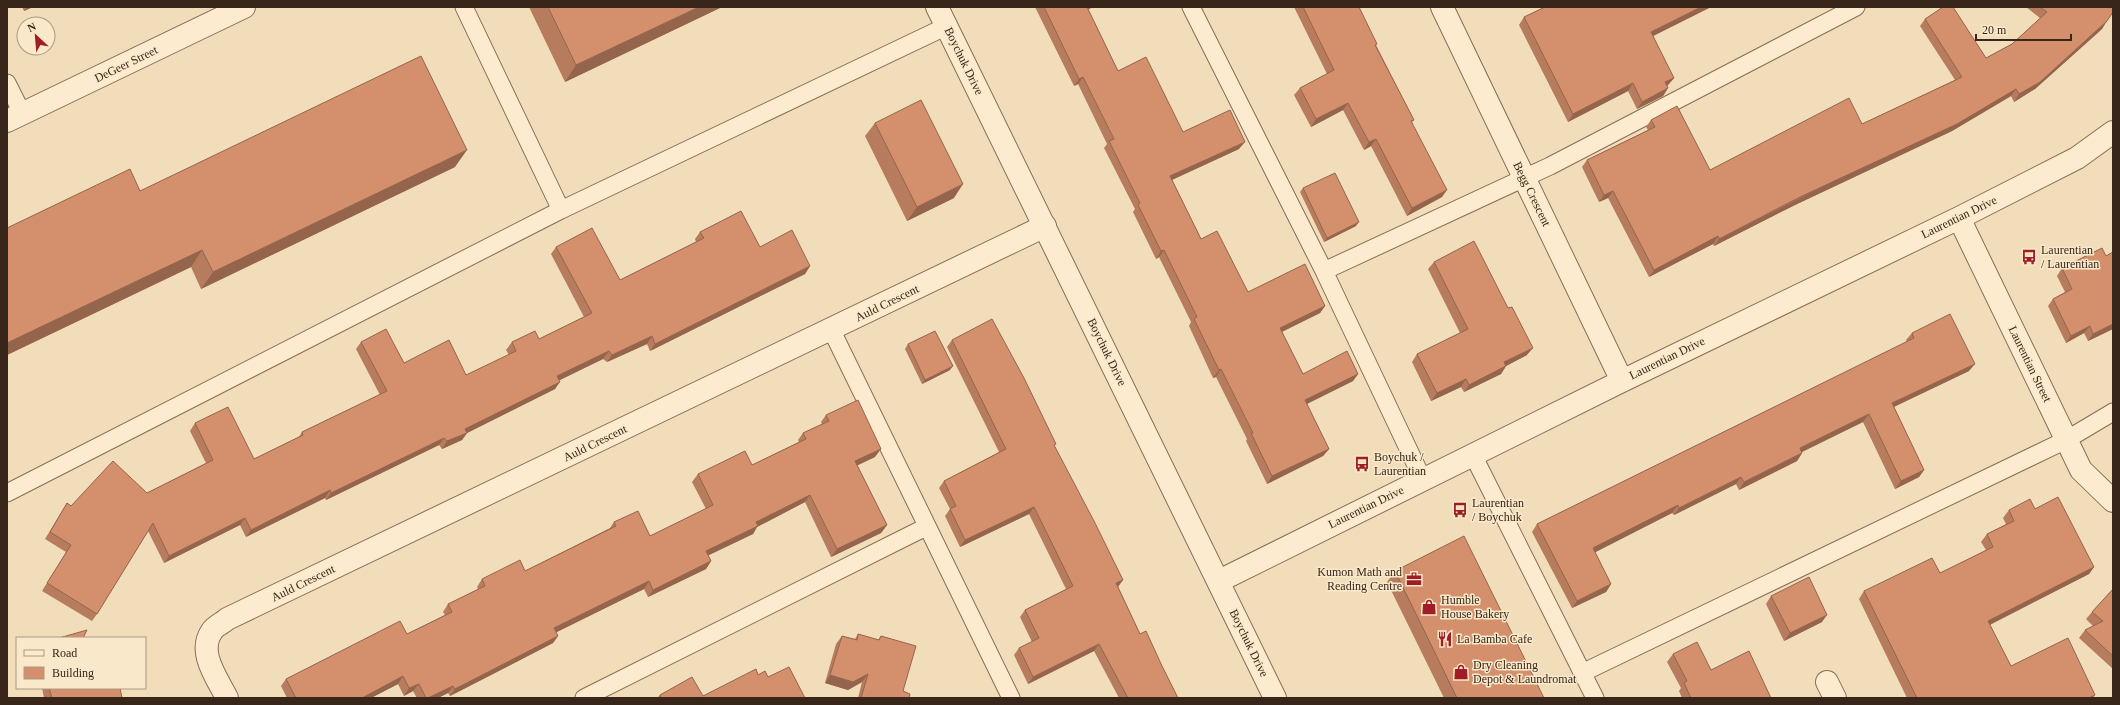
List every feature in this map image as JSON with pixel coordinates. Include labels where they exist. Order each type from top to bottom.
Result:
[{"type":"street","name":"DeGeer Street","points":[[14,117],[244,7]]},
{"type":"street","name":"Boychuk Drive","points":[[938,7],[1275,698]]},
{"type":"street","name":"Begg Crescent","points":[[1442,7],[1622,381]]},
{"type":"street","name":"Laurentian Drive","points":[[1219,581],[1622,381],[1959,218],[2078,158],[2113,132]]},
{"type":"street","name":"Laurentian Street","points":[[1959,218],[2081,470],[2113,501]]},
{"type":"street","name":"Auld Crescent","points":[[227,698],[208,659],[207,642],[213,630],[228,619],[1045,226]]},
{"type":"lane","points":[[464,7],[562,210]]},
{"type":"lane","points":[[1191,7],[1324,271],[1423,480]]},
{"type":"lane","points":[[1324,271],[1524,178],[1856,7]]},
{"type":"lane","points":[[7,493],[562,210],[947,26]]},
{"type":"lane","points":[[7,83],[14,117]]},
{"type":"lane","points":[[831,329],[926,527],[1011,698]]},
{"type":"lane","points":[[1582,673],[2066,440],[2113,412]]},
{"type":"lane","points":[[1473,455],[1595,698]]},
{"type":"lane","points":[[584,698],[926,527]]},
{"type":"building","points":[[548,7],[699,7],[576,65]]},
{"type":"building","points":[[1044,7],[1087,7],[1118,71],[1146,57],[1183,132],[1230,110],[1245,142],[1170,176],[1201,239],[1217,231],[1248,292],[1305,264],[1325,306],[1280,328],[1303,374],[1347,351],[1358,374],[1305,400],[1329,449],[1272,476],[1251,433],[1253,433],[1221,369],[1219,370],[1194,319],[1197,317],[1164,250],[1161,251],[1138,205],[1140,203],[1109,141],[1114,139],[1083,77],[1079,79]]},
{"type":"building","points":[[1303,7],[1359,7],[1377,44],[1375,45],[1414,120],[1411,121],[1447,190],[1412,208],[1376,139],[1369,142],[1348,103],[1316,119],[1300,88],[1334,70]]},
{"type":"building","points":[[1545,7],[1701,7],[1651,32],[1674,78],[1665,82],[1668,88],[1642,102],[1633,83],[1573,114],[1524,17]]},
{"type":"building","points":[[1943,7],[1953,7],[1986,58],[2012,44],[2047,12],[2040,7],[2113,7],[2113,12],[2107,21],[2040,82],[2019,94],[2016,89],[1957,124],[1800,197],[1719,239],[1718,236],[1654,270],[1613,191],[1604,195],[1587,160],[1655,127],[1651,120],[1677,106],[1710,170],[1849,98],[1862,124],[1962,77],[1925,19]]},
{"type":"building","points":[[421,56],[467,150],[213,272],[202,250],[7,343],[7,228],[130,169],[140,191]]},
{"type":"building","points":[[921,100],[963,184],[917,207],[875,123]]},
{"type":"building","points":[[1335,173],[1359,222],[1327,238],[1303,188]]},
{"type":"building","points":[[741,211],[760,247],[792,230],[810,266],[655,344],[652,336],[612,355],[609,351],[557,376],[560,382],[465,429],[467,433],[447,441],[444,438],[331,493],[330,490],[251,530],[245,518],[169,556],[153,523],[97,614],[47,583],[71,545],[50,532],[67,503],[71,506],[113,461],[147,493],[213,460],[195,423],[228,407],[254,459],[303,435],[302,432],[387,391],[361,342],[386,329],[404,363],[449,340],[466,375],[516,351],[512,342],[535,331],[539,339],[592,313],[556,247],[592,228],[620,280],[704,238],[700,232]]},
{"type":"building","points":[[1474,241],[1508,308],[1512,307],[1533,348],[1504,362],[1506,366],[1469,385],[1466,379],[1437,393],[1417,354],[1468,329],[1434,262]]},
{"type":"building","points":[[2102,248],[2106,256],[2113,252],[2113,324],[2093,334],[2090,326],[2071,336],[2053,299],[2072,289],[2062,268]]},
{"type":"building","points":[[1950,314],[1975,364],[1892,403],[1924,470],[1901,481],[1869,414],[1800,448],[1802,453],[1744,482],[1741,477],[1679,508],[1678,505],[1593,548],[1611,584],[1577,601],[1537,524],[1914,338],[1912,333]]},
{"type":"building","points":[[992,319],[1024,378],[1056,444],[1054,445],[1123,580],[1116,583],[1140,634],[1146,631],[1178,698],[1128,698],[1099,644],[1033,677],[1019,648],[1039,638],[1025,610],[1073,586],[1034,507],[965,540],[950,509],[956,506],[944,481],[1006,449],[952,340]]},
{"type":"building","points":[[935,331],[953,366],[925,380],[908,344]]},
{"type":"building","points":[[858,400],[881,449],[855,461],[887,525],[837,549],[810,495],[756,522],[758,526],[706,551],[711,561],[653,590],[649,581],[554,628],[558,636],[455,689],[453,686],[428,698],[426,698],[419,684],[409,688],[403,676],[362,698],[296,698],[286,679],[400,621],[407,634],[452,612],[448,604],[485,586],[482,579],[520,560],[525,571],[616,526],[614,522],[638,511],[650,536],[713,505],[698,474],[745,451],[752,465],[806,439],[803,433],[829,421],[826,415]]},
{"type":"building","points":[[2058,497],[2094,567],[1988,621],[2011,666],[2068,638],[2095,695],[2089,698],[1917,698],[1864,591],[1932,558],[1940,573],[1993,547],[1987,534],[2014,521],[2009,510],[2030,499],[2035,509]]},
{"type":"building","points":[[1464,536],[1544,698],[1457,698],[1395,571]]},
{"type":"building","points":[[1809,577],[1827,615],[1790,633],[1771,596]]},
{"type":"building","points":[[2113,589],[2113,656],[2085,630],[2103,621],[2092,612]]},
{"type":"building","points":[[87,630],[84,637],[62,637]]},
{"type":"building","points":[[858,634],[879,640],[881,636],[916,646],[903,691],[910,694],[909,698],[861,698],[868,674],[853,682],[830,675],[842,636],[857,640]]},
{"type":"building","points":[[1697,642],[1711,670],[1749,651],[1771,698],[1691,698],[1684,683],[1687,681],[1673,654]]},
{"type":"building","points":[[789,667],[805,698],[661,698],[660,695],[692,677],[703,696],[756,669],[758,675],[765,671],[768,677]]},
{"type":"building","points":[[49,689],[120,689],[122,698],[52,698]]},
{"type":"place","name":"Laurentian / Laurentian","points":[[2029,257]]},
{"type":"place","name":"Boychuk / Laurentian","points":[[1362,464]]},
{"type":"place","name":"Laurentian / Boychuk","points":[[1460,510]]},
{"type":"place","name":"Kumon Math and Reading Centre","points":[[1414,579]]},
{"type":"place","name":"Humble House Bakery","points":[[1429,607]]},
{"type":"place","name":"La Bamba Cafe","points":[[1445,639]]},
{"type":"place","name":"Dry Cleaning Depot & Laundromat","points":[[1461,672]]}]
